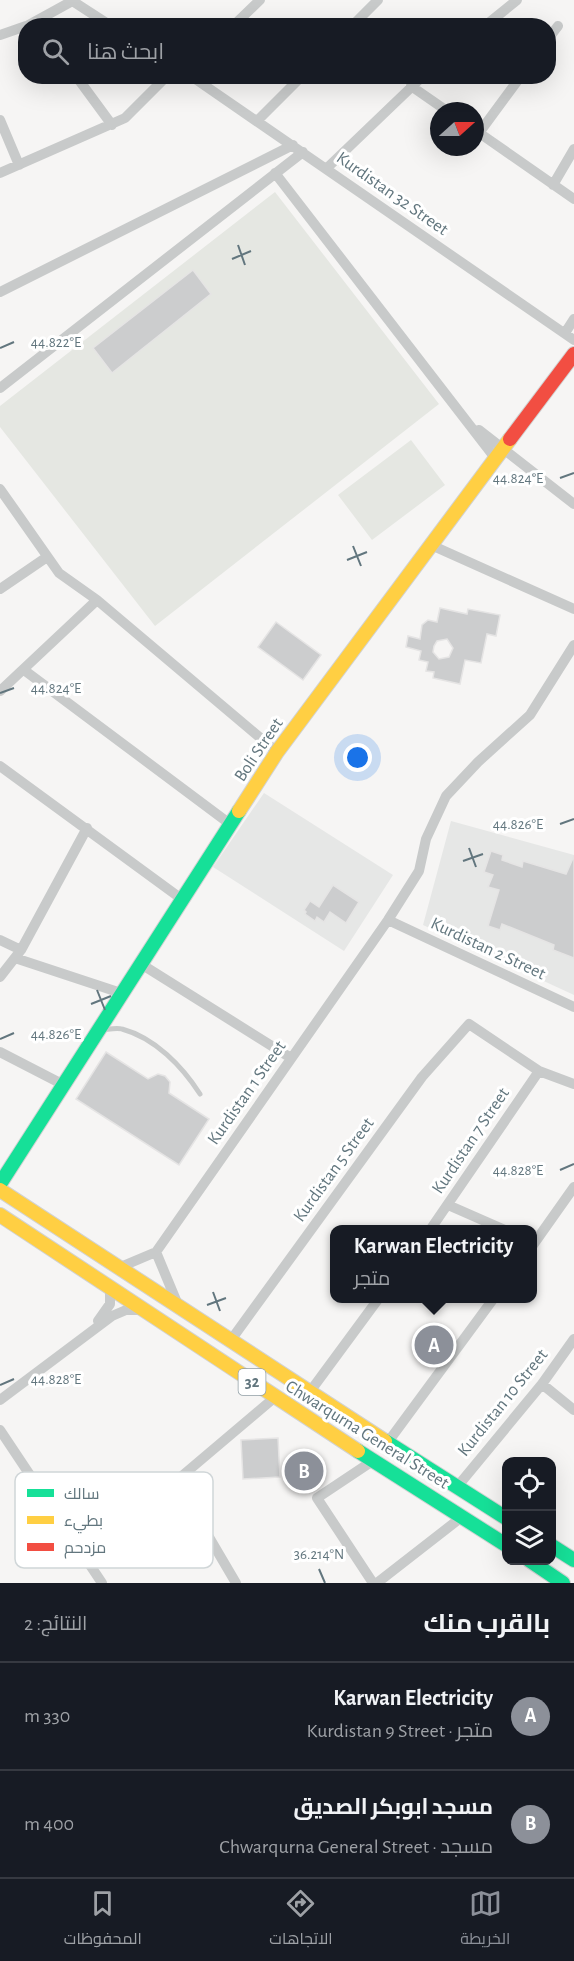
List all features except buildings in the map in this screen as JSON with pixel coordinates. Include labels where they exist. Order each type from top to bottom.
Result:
[{"type":"main road","name":"Boli Street","points":[[0,1185],[62,1084],[277,752],[574,354]]},
{"type":"main road","name":"Chwarqurna General Street","points":[[0,1191],[309,1393],[502,1515]]},
{"type":"main road","name":"Chwarqurna General Street","points":[[0,1215],[148,1311],[274,1398],[502,1542]]},
{"type":"main road","points":[[556,1547],[571,1553]]},
{"type":"main road","points":[[536,1565],[563,1583]]},
{"type":"street","points":[[42,18],[72,0],[99,18]]},
{"type":"street","points":[[241,18],[260,0]]},
{"type":"street","points":[[360,18],[378,0]]},
{"type":"street","points":[[496,18],[517,0]]},
{"type":"street","points":[[0,35],[18,29]]},
{"type":"street","points":[[82,84],[112,125]]},
{"type":"street","points":[[0,173],[125,118],[159,84]]},
{"type":"street","name":"Kurdistan 32 Street","points":[[203,84],[569,337]]},
{"type":"street","points":[[257,121],[294,84]]},
{"type":"street","points":[[327,168],[413,84]]},
{"type":"street","points":[[484,123],[515,84]]},
{"type":"street","points":[[411,86],[434,102]]},
{"type":"street","points":[[0,120],[19,165]]},
{"type":"street","points":[[484,137],[574,199]]},
{"type":"street","points":[[0,292],[293,145]]},
{"type":"street","points":[[553,184],[574,149]]},
{"type":"street","points":[[0,388],[303,152]]},
{"type":"street","points":[[276,173],[465,419],[498,453],[574,504]]},
{"type":"street","points":[[569,337],[574,319]]},
{"type":"street","points":[[0,489],[59,573],[97,600],[277,752]]},
{"type":"street","points":[[431,545],[574,609]]},
{"type":"street","points":[[0,589],[47,557]]},
{"type":"street","points":[[0,690],[97,600]]},
{"type":"street","name":"Kurdistan 1 Street","points":[[156,1252],[388,920],[419,872],[426,839],[446,796],[478,762],[530,715],[574,645]]},
{"type":"street","points":[[24,670],[230,824]]},
{"type":"street","points":[[0,766],[183,900]]},
{"type":"street","points":[[0,977],[18,954],[87,828]]},
{"type":"street","name":"Kurdistan 2 Street","points":[[388,920],[574,1007]]},
{"type":"street","points":[[0,940],[18,954],[122,993]]},
{"type":"street","points":[[141,964],[291,1058]]},
{"type":"street","name":"Kurdistan 5 Street","points":[[231,1340],[422,1077],[468,1024],[539,1071]]},
{"type":"street","points":[[0,1052],[62,1084]]},
{"type":"street","points":[[539,1071],[574,1083]]},
{"type":"street","name":"Kurdistan 7 Street","points":[[434,1225],[539,1071]]},
{"type":"street","points":[[537,1240],[569,1205],[574,1187]]},
{"type":"street","points":[[448,1205],[494,1225]]},
{"type":"street","points":[[118,1268],[156,1252],[178,1307]]},
{"type":"street","points":[[93,1329],[110,1304],[109,1285]]},
{"type":"street","points":[[309,1393],[376,1303]]},
{"type":"street","points":[[388,1442],[491,1303]]},
{"type":"street","points":[[2,1395],[93,1329],[126,1310],[148,1311]]},
{"type":"street","name":"Kurdistan 10 Street","points":[[457,1487],[542,1384],[574,1339]]},
{"type":"street","points":[[542,1384],[574,1410]]},
{"type":"street","points":[[187,1472],[274,1398]]},
{"type":"street","points":[[0,1430],[28,1472]]},
{"type":"street","points":[[374,1460],[317,1498],[375,1583],[463,1516]]},
{"type":"street","points":[[213,1544],[236,1583]]},
{"type":"street","points":[[93,1568],[102,1583]]},
{"type":"lane","points":[[97,1030],[121,1029],[161,1051],[187,1074],[200,1094]]},
{"type":"shaded area","points":[[275,192],[439,404],[155,626],[0,427],[0,406]]},
{"type":"shaded area","points":[[411,440],[445,485],[372,540],[338,495]]},
{"type":"shaded area","points":[[264,793],[393,875],[344,951],[213,867]]},
{"type":"shaded area","points":[[451,821],[574,855],[574,995],[423,925]]},
{"type":"traffic: fast","points":[[0,1184],[239,811]]},
{"type":"traffic: fast","points":[[385,1441],[502,1515]]},
{"type":"traffic: fast","points":[[358,1451],[502,1542]]},
{"type":"traffic: fast","points":[[556,1549],[574,1560]]},
{"type":"traffic: fast","points":[[536,1565],[563,1583]]},
{"type":"traffic: slow","points":[[239,811],[277,752],[510,439]]},
{"type":"traffic: slow","points":[[0,1190],[385,1441]]},
{"type":"traffic: slow","points":[[0,1215],[358,1451]]},
{"type":"traffic: jam","points":[[510,439],[574,354]]},
{"type":"place","name":"Karwan Electricity","points":[[434,1345]]},
{"type":"place","name":"مسجد ابوبكر الصديق","points":[[304,1471]]}]
